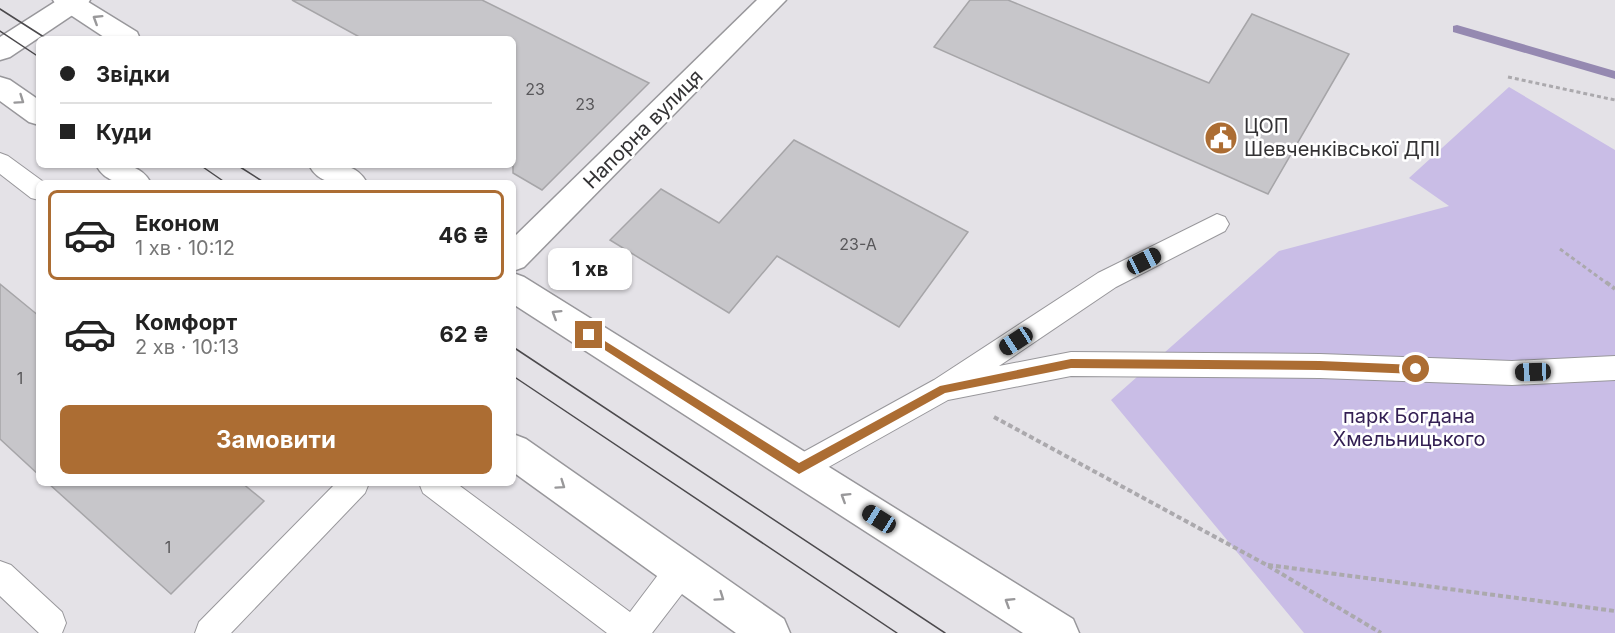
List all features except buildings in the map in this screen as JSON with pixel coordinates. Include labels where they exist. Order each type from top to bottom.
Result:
[{"type":"main road","points":[[0,50],[71,1],[123,36]]},
{"type":"main road","name":"Напорна вулиця","points":[[516,255],[766,2]]},
{"type":"main road","points":[[0,87],[36,112]]},
{"type":"main road","points":[[115,168],[132,180]]},
{"type":"main road","points":[[329,168],[347,180]]},
{"type":"main road","points":[[516,288],[1059,633]]},
{"type":"main road","points":[[516,453],[770,633]]},
{"type":"lane","points":[[0,162],[36,189]]},
{"type":"lane","points":[[799,469],[943,389],[1107,280],[1218,224]]},
{"type":"lane","points":[[943,389],[1071,364],[1320,366],[1512,373],[1615,368]]},
{"type":"lane","points":[[210,633],[352,486]]},
{"type":"lane","points":[[437,486],[633,633],[681,570]]},
{"type":"lane","points":[[0,576],[51,630]]},
{"type":"path","points":[[1508,77],[1615,100]]},
{"type":"path","points":[[1560,249],[1615,289]]},
{"type":"path","points":[[943,389],[1265,564],[1381,633]]},
{"type":"path","points":[[1265,564],[1615,611]]},
{"type":"green space","name":"парк Богдана Хмельницького","points":[[1509,87],[1615,150],[1615,633],[1304,633],[1111,400],[1279,251],[1449,206],[1409,178]]},
{"type":"waterway","points":[[1457,29],[1615,75]]},
{"type":"tram line","points":[[0,9],[42,36]]},
{"type":"tram line","points":[[0,31],[36,55]]},
{"type":"tram line","points":[[204,168],[222,180]]},
{"type":"tram line","points":[[242,168],[260,180]]},
{"type":"tram line","points":[[516,349],[945,633]]},
{"type":"tram line","points":[[516,378],[897,633]]},
{"type":"place","name":"ЦОП Шевченківської ДПІ","points":[[1221,138]]},
{"type":"route","points":[[589,335],[799,469],[943,389],[1071,364],[1416,369]]}]
